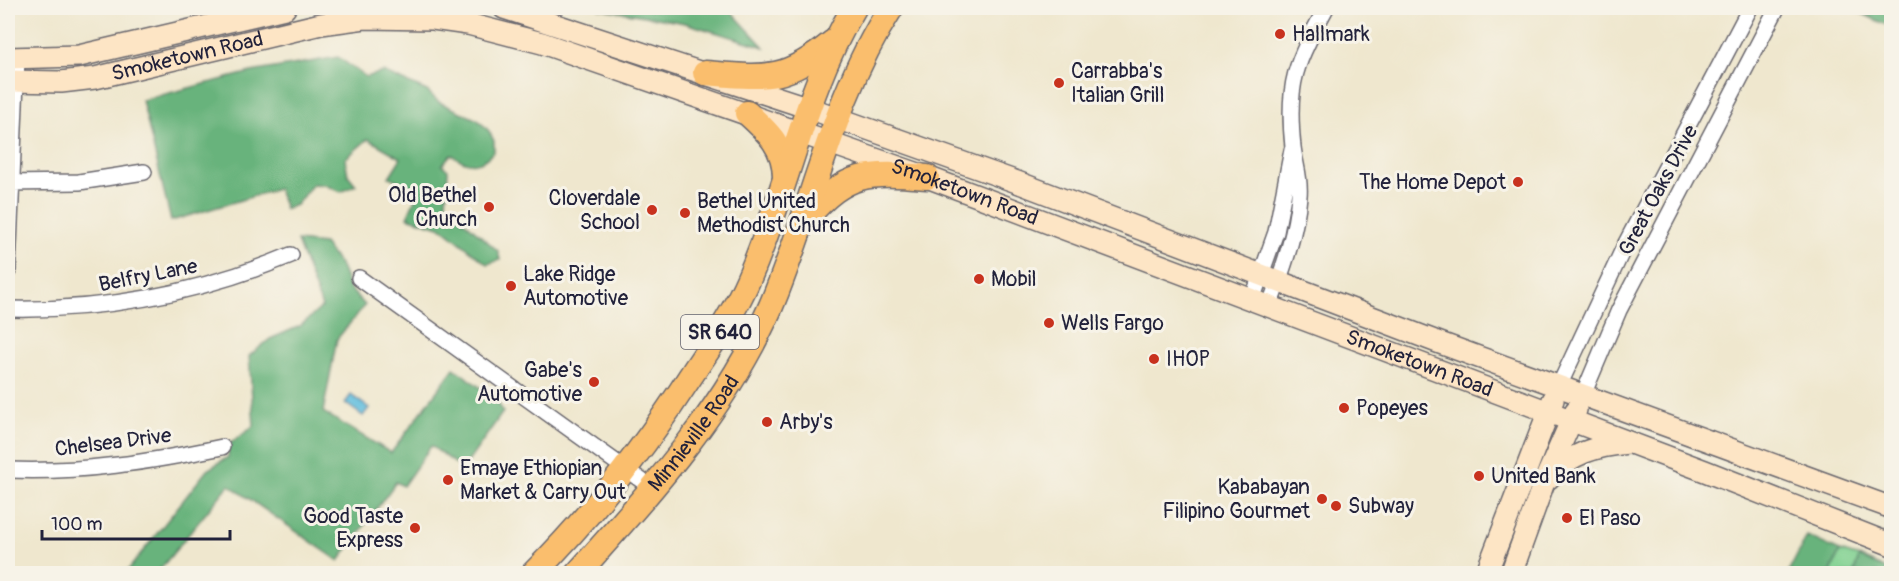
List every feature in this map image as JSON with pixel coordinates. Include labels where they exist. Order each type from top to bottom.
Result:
[{"type":"main road","name":"Smoketown Road","points":[[12,58],[79,56],[116,50],[285,8]]},
{"type":"main road","name":"Smoketown Road","points":[[504,8],[809,108],[1892,508]]},
{"type":"main road","name":"Minnieville Road","points":[[533,573],[592,510],[624,470],[680,393],[737,303],[749,278],[809,108],[837,38],[855,8]]},
{"type":"main road","name":"Minnieville Road","points":[[577,573],[652,488],[713,410],[743,362],[771,306],[803,221],[836,118],[874,35],[891,8]]},
{"type":"main road","name":"Smoketown Road","points":[[12,82],[61,82],[95,78],[321,24],[398,17],[468,24],[513,34],[927,177],[1631,443],[1892,545]]},
{"type":"main road","points":[[705,73],[762,77],[778,75],[808,62],[837,38]]},
{"type":"main road","points":[[747,113],[776,143],[784,162],[785,177]]},
{"type":"main road","points":[[803,221],[824,198],[850,180],[877,174],[927,177]]},
{"type":"main road","points":[[1486,573],[1559,386]]},
{"type":"main road","points":[[1510,573],[1543,485],[1583,395]]},
{"type":"main road","points":[[1543,485],[1558,467],[1577,455],[1596,448],[1631,443]]},
{"type":"street","points":[[1260,303],[1270,277],[1294,231],[1299,198],[1300,181],[1293,147],[1291,91],[1293,74],[1326,8]]},
{"type":"street","name":"Great Oaks Drive","points":[[1559,386],[1625,245],[1750,8]]},
{"type":"street","name":"Great Oaks Drive","points":[[1583,395],[1620,309],[1777,8]]},
{"type":"street","points":[[8,271],[12,58]]},
{"type":"street","points":[[9,184],[79,182],[144,172]]},
{"type":"street","name":"Belfry Lane","points":[[8,309],[76,308],[164,296],[219,282],[291,255]]},
{"type":"street","points":[[359,278],[652,488]]},
{"type":"street","name":"Chelsea Drive","points":[[8,470],[78,470],[169,458],[222,447]]},
{"type":"green space","points":[[598,8],[728,8],[764,47],[685,23]]},
{"type":"green space","points":[[1850,8],[1891,8],[1891,27]]},
{"type":"green space","points":[[338,57],[366,77],[383,72],[427,91],[439,102],[478,120],[489,131],[494,141],[494,151],[484,160],[469,163],[451,154],[442,165],[448,170],[446,205],[498,251],[500,260],[487,264],[442,228],[407,217],[419,190],[389,177],[401,158],[368,139],[345,159],[348,175],[356,185],[341,192],[325,185],[313,184],[296,205],[285,209],[278,189],[171,221],[142,100],[251,72]]},
{"type":"green space","points":[[297,241],[324,244],[340,265],[350,289],[365,305],[337,339],[323,412],[391,453],[454,368],[496,399],[503,412],[463,469],[431,446],[403,486],[396,482],[339,561],[229,485],[157,573],[125,574],[207,470],[228,457],[228,445],[254,426],[249,356],[270,339],[300,326],[322,307]]},
{"type":"green space","points":[[1807,536],[1840,551],[1830,573],[1788,573]]},
{"type":"green space","points":[[1840,551],[1859,557],[1854,573],[1830,574]]},
{"type":"green space","points":[[1859,557],[1891,571],[1891,573],[1854,573]]},
{"type":"water","points":[[351,395],[369,408],[363,416],[345,403]]},
{"type":"place","name":"Hallmark","points":[[1280,34]]},
{"type":"place","name":"Carrabba's Italian Grill","points":[[1059,83]]},
{"type":"place","name":"The Home Depot","points":[[1518,182]]},
{"type":"place","name":"Old Bethel Church","points":[[489,207]]},
{"type":"place","name":"Cloverdale School","points":[[652,210]]},
{"type":"place","name":"Bethel United Methodist Church","points":[[685,213]]},
{"type":"place","name":"Mobil","points":[[979,279]]},
{"type":"place","name":"Lake Ridge Automotive","points":[[511,286]]},
{"type":"place","name":"Wells Fargo","points":[[1049,323]]},
{"type":"place","name":"IHOP","points":[[1154,359]]},
{"type":"place","name":"Gabe's Automotive","points":[[594,382]]},
{"type":"place","name":"Popeyes","points":[[1344,408]]},
{"type":"place","name":"Arby's","points":[[767,422]]},
{"type":"place","name":"United Bank","points":[[1479,476]]},
{"type":"place","name":"Emaye Ethiopian Market & Carry Out","points":[[448,480]]},
{"type":"place","name":"Kababayan Filipino Gourmet","points":[[1322,499]]},
{"type":"place","name":"Subway","points":[[1336,506]]},
{"type":"place","name":"El Paso","points":[[1567,518]]},
{"type":"place","name":"Good Taste Express","points":[[415,528]]}]
